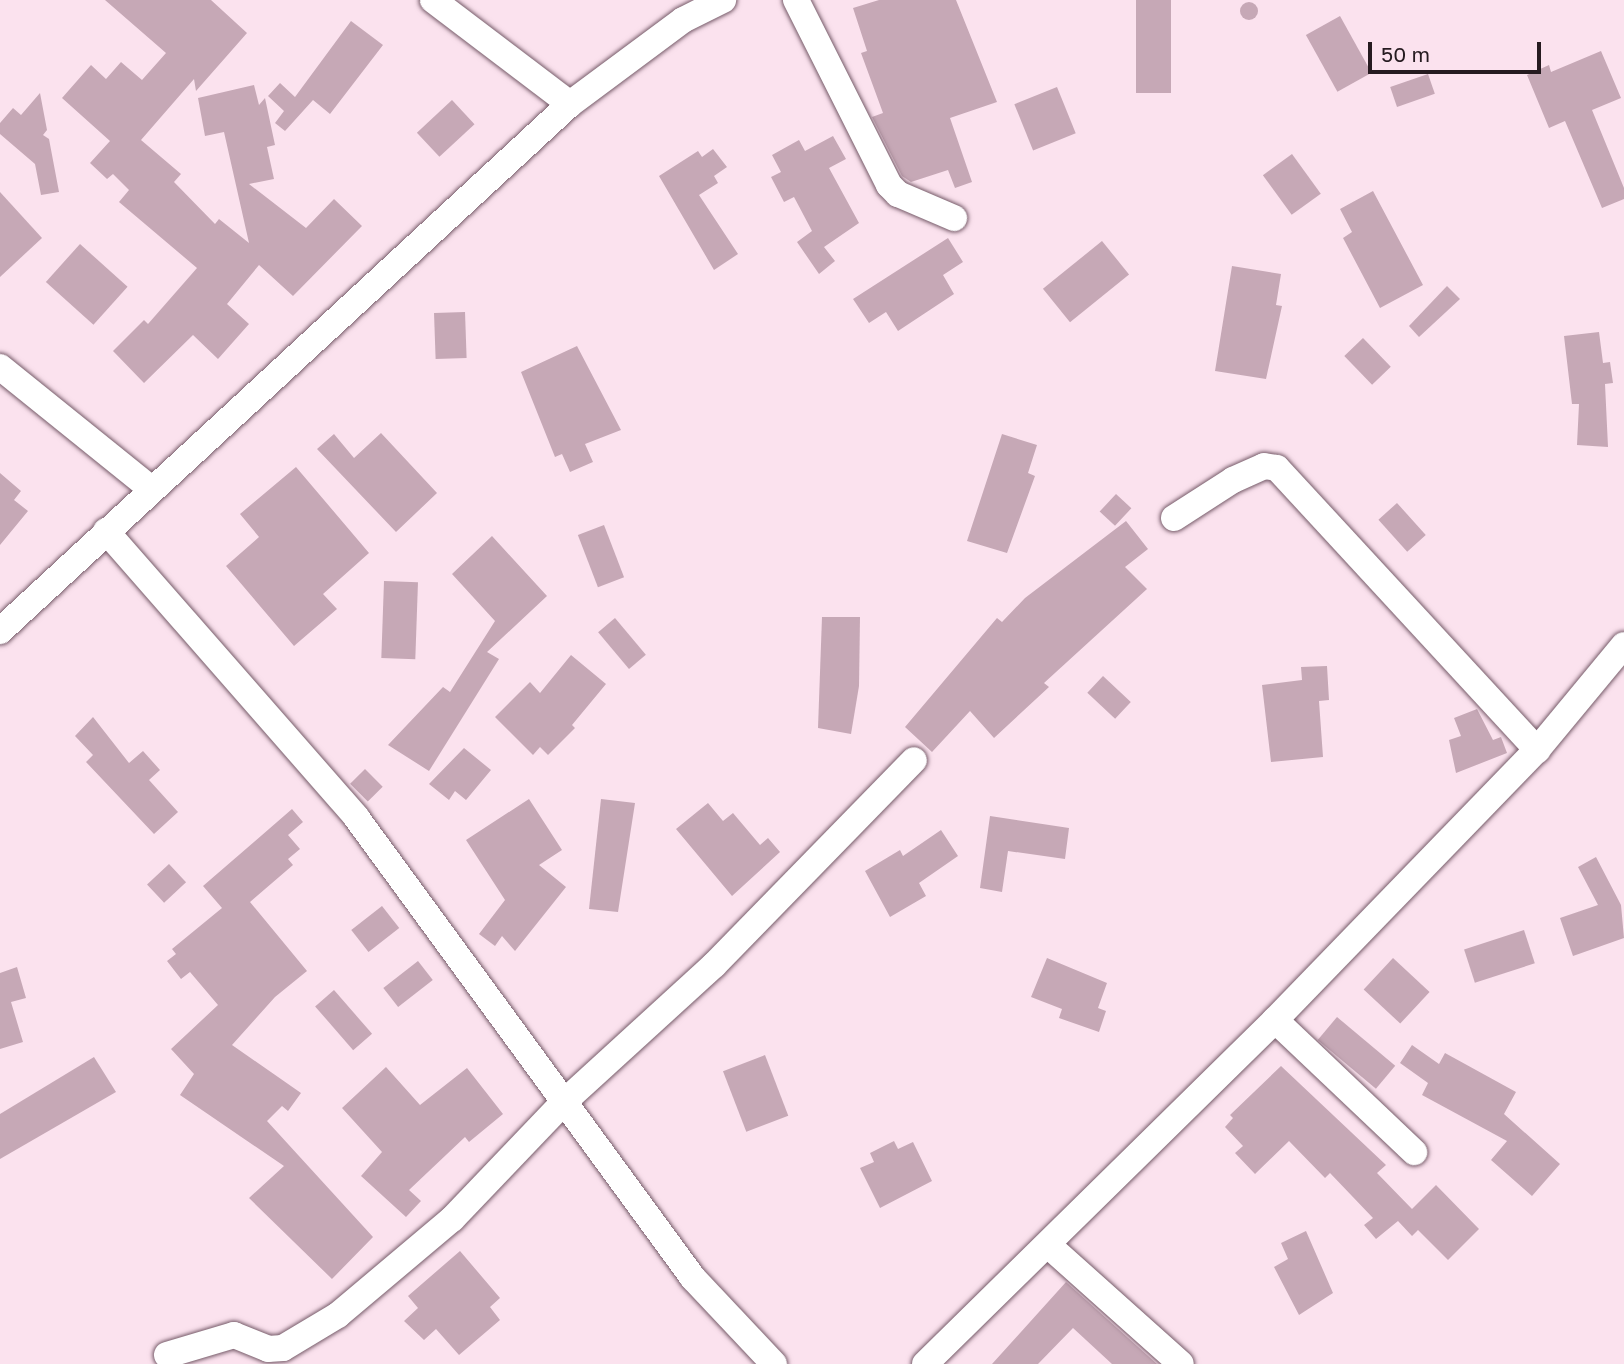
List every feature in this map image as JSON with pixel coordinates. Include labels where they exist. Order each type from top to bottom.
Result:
[{"type":"street","points":[[433,0],[570,104]]},
{"type":"street","points":[[0,631],[570,104],[683,20],[723,0]]},
{"type":"street","points":[[796,0],[889,185],[898,194],[954,218]]},
{"type":"street","points":[[0,367],[151,489]]},
{"type":"street","points":[[1174,518],[1233,480],[1264,466],[1277,468],[1537,750]]},
{"type":"street","points":[[106,531],[356,817],[693,1278],[774,1364]]},
{"type":"street","points":[[925,1364],[1275,1020],[1537,750],[1624,645]]},
{"type":"street","points":[[167,1355],[234,1335],[268,1349],[283,1348],[338,1315],[452,1219],[564,1102],[715,965],[914,760]]},
{"type":"street","points":[[1275,1020],[1414,1152]]},
{"type":"street","points":[[1048,1244],[1181,1364]]},
{"type":"building","points":[[105,0],[211,0],[247,33],[196,91],[194,79],[141,140],[181,174],[174,182],[215,224],[219,219],[249,243],[224,132],[205,136],[198,98],[254,85],[259,105],[265,98],[275,145],[267,147],[274,179],[249,184],[306,228],[334,199],[362,226],[293,296],[259,265],[227,304],[249,324],[218,359],[193,335],[144,383],[113,351],[144,320],[148,324],[197,268],[119,202],[129,190],[113,174],[107,179],[90,163],[110,141],[62,98],[91,65],[106,79],[121,62],[142,80],[166,53]]},
{"type":"building","points":[[879,0],[956,0],[997,102],[950,118],[972,182],[955,188],[948,170],[911,182],[902,176],[872,117],[883,113],[861,53],[867,51],[853,8]]},
{"type":"building","points":[[1136,0],[1171,0],[1171,93],[1136,93]]},
{"type":"building","points":[[1249,2],[1257,7],[1258,11],[1253,19],[1249,20],[1241,15],[1240,11],[1245,3]]},
{"type":"building","points":[[1340,16],[1372,73],[1337,92],[1306,35]]},
{"type":"building","points":[[351,21],[383,45],[330,114],[313,100],[285,131],[275,123],[284,111],[268,96],[280,83],[295,97]]},
{"type":"building","points":[[1601,51],[1621,98],[1592,110],[1624,188],[1624,199],[1602,208],[1565,121],[1549,128],[1527,75],[1549,65],[1551,72]]},
{"type":"building","points":[[1428,74],[1435,94],[1397,107],[1390,87]]},
{"type":"building","points":[[1057,87],[1076,133],[1033,151],[1014,104]]},
{"type":"building","points":[[40,93],[47,130],[43,135],[49,139],[59,192],[41,195],[35,164],[0,134],[0,123],[13,108],[21,115]]},
{"type":"building","points":[[452,100],[475,124],[439,157],[417,133]]},
{"type":"building","points":[[833,136],[846,159],[829,168],[859,223],[824,247],[835,261],[819,274],[797,242],[812,231],[794,197],[784,202],[771,177],[781,172],[772,155],[799,140],[805,151]]},
{"type":"building","points":[[713,149],[727,167],[714,176],[718,183],[699,195],[738,254],[714,270],[659,176],[698,151],[702,157]]},
{"type":"building","points":[[1292,154],[1321,194],[1292,215],[1263,175]]},
{"type":"building","points":[[1373,191],[1423,285],[1380,308],[1343,238],[1352,232],[1340,209]]},
{"type":"building","points":[[0,192],[42,238],[0,277]]},
{"type":"building","points":[[948,238],[963,262],[943,275],[954,294],[898,331],[886,312],[869,323],[853,299]]},
{"type":"building","points":[[1102,241],[1129,274],[1070,322],[1043,289]]},
{"type":"building","points":[[80,244],[128,287],[93,325],[46,282]]},
{"type":"building","points":[[1232,266],[1281,274],[1276,305],[1282,306],[1266,379],[1215,371]]},
{"type":"building","points":[[1447,286],[1460,299],[1419,337],[1409,326]]},
{"type":"building","points":[[465,312],[467,358],[436,359],[434,313]]},
{"type":"building","points":[[1599,332],[1603,363],[1610,362],[1613,383],[1605,384],[1608,447],[1577,445],[1579,404],[1572,404],[1564,336]]},
{"type":"building","points":[[1363,338],[1391,367],[1372,385],[1344,356]]},
{"type":"building","points":[[577,346],[621,430],[585,444],[593,462],[570,472],[562,454],[555,457],[521,372]]},
{"type":"building","points":[[381,433],[437,493],[396,532],[317,449],[334,434],[354,458]]},
{"type":"building","points":[[1002,434],[1037,445],[1028,473],[1035,476],[1007,553],[967,541]]},
{"type":"building","points":[[296,467],[369,553],[323,594],[337,609],[294,646],[226,566],[259,537],[240,514]]},
{"type":"building","points":[[0,473],[21,491],[14,500],[28,511],[0,545]]},
{"type":"building","points":[[1116,494],[1131,508],[1115,526],[1100,512]]},
{"type":"building","points":[[1397,503],[1426,535],[1407,552],[1378,520]]},
{"type":"building","points":[[1126,521],[1148,549],[1125,567],[1147,589],[1044,683],[1049,687],[994,738],[970,711],[932,752],[905,727],[997,618],[1002,622],[1025,598]]},
{"type":"building","points":[[604,525],[624,577],[598,587],[578,535]]},
{"type":"building","points":[[492,536],[547,596],[487,652],[499,659],[429,771],[388,745],[443,687],[450,692],[495,621],[452,574]]},
{"type":"building","points":[[384,581],[418,582],[415,659],[381,658]]},
{"type":"building","points":[[822,617],[860,617],[859,686],[851,734],[818,728]]},
{"type":"building","points":[[615,618],[646,655],[629,669],[598,632]]},
{"type":"building","points":[[571,655],[606,684],[572,725],[575,728],[548,755],[540,747],[533,755],[495,717],[530,682],[540,693]]},
{"type":"building","points":[[1327,666],[1329,700],[1319,701],[1323,757],[1271,762],[1262,685],[1302,680],[1301,667]]},
{"type":"building","points":[[1103,676],[1131,702],[1115,719],[1087,693]]},
{"type":"building","points":[[1477,709],[1493,740],[1501,737],[1507,753],[1456,773],[1449,740],[1461,736],[1454,718]]},
{"type":"building","points":[[93,717],[129,763],[143,751],[160,770],[149,780],[178,812],[154,834],[86,762],[93,755],[75,736]]},
{"type":"building","points":[[464,748],[491,770],[466,800],[455,791],[449,800],[429,784]]},
{"type":"building","points":[[365,769],[383,787],[368,802],[350,784]]},
{"type":"building","points":[[529,799],[562,850],[539,865],[566,887],[515,951],[502,936],[495,946],[479,934],[505,900],[466,840]]},
{"type":"building","points":[[601,799],[635,803],[618,912],[589,909]]},
{"type":"building","points":[[708,803],[723,821],[733,813],[760,845],[768,838],[780,852],[732,896],[676,829]]},
{"type":"building","points":[[292,809],[303,822],[288,835],[300,849],[288,859],[293,865],[250,902],[307,971],[275,997],[232,1045],[301,1093],[288,1111],[282,1106],[267,1121],[373,1237],[332,1279],[249,1198],[284,1166],[180,1095],[194,1074],[171,1049],[218,1005],[190,972],[181,979],[167,961],[176,954],[172,949],[222,908],[203,886]]},
{"type":"building","points":[[990,816],[1069,828],[1065,859],[1008,851],[1002,892],[980,888]]},
{"type":"building","points":[[941,830],[958,856],[919,883],[926,896],[890,917],[865,871],[900,850],[903,856]]},
{"type":"building","points":[[1596,857],[1621,905],[1624,938],[1573,956],[1560,918],[1598,905],[1578,867]]},
{"type":"building","points":[[169,864],[186,882],[164,903],[147,884]]},
{"type":"building","points":[[382,906],[399,928],[369,952],[351,930]]},
{"type":"building","points":[[1524,930],[1535,963],[1475,983],[1464,949]]},
{"type":"building","points":[[1047,958],[1107,983],[1098,1008],[1106,1011],[1099,1032],[1059,1018],[1062,1009],[1031,997]]},
{"type":"building","points":[[1393,958],[1430,992],[1400,1024],[1364,989]]},
{"type":"building","points":[[418,961],[433,980],[398,1007],[383,988]]},
{"type":"building","points":[[17,967],[26,998],[11,1002],[23,1042],[0,1049],[0,973]]},
{"type":"building","points":[[334,990],[372,1034],[353,1050],[315,1006]]},
{"type":"building","points":[[1337,1017],[1395,1066],[1376,1089],[1318,1040]]},
{"type":"building","points":[[1412,1045],[1439,1064],[1445,1053],[1516,1092],[1504,1114],[1560,1164],[1532,1196],[1491,1160],[1507,1141],[1422,1095],[1428,1083],[1400,1063]]},
{"type":"building","points":[[765,1055],[788,1116],[746,1132],[723,1071]]},
{"type":"building","points":[[94,1057],[116,1092],[0,1159],[0,1114]]},
{"type":"building","points":[[1281,1066],[1386,1165],[1377,1173],[1412,1209],[1436,1185],[1479,1229],[1448,1260],[1418,1230],[1412,1236],[1398,1221],[1376,1239],[1364,1225],[1373,1218],[1330,1173],[1325,1178],[1289,1141],[1255,1174],[1235,1153],[1243,1146],[1225,1127],[1233,1118],[1230,1115]]},
{"type":"building","points":[[386,1067],[420,1105],[467,1068],[503,1114],[469,1142],[465,1137],[409,1190],[421,1201],[406,1217],[361,1176],[382,1152],[342,1108]]},
{"type":"building","points":[[894,1141],[898,1149],[913,1142],[932,1181],[880,1208],[860,1168],[874,1162],[870,1153]]},
{"type":"building","points":[[1306,1231],[1333,1293],[1299,1315],[1274,1267],[1288,1259],[1281,1243]]},
{"type":"building","points":[[460,1251],[500,1298],[490,1307],[500,1320],[459,1355],[436,1329],[424,1340],[404,1321],[418,1308],[408,1296]]},
{"type":"building","points":[[1066,1282],[1157,1364],[1112,1364],[1073,1328],[1038,1364],[992,1364]]}]
